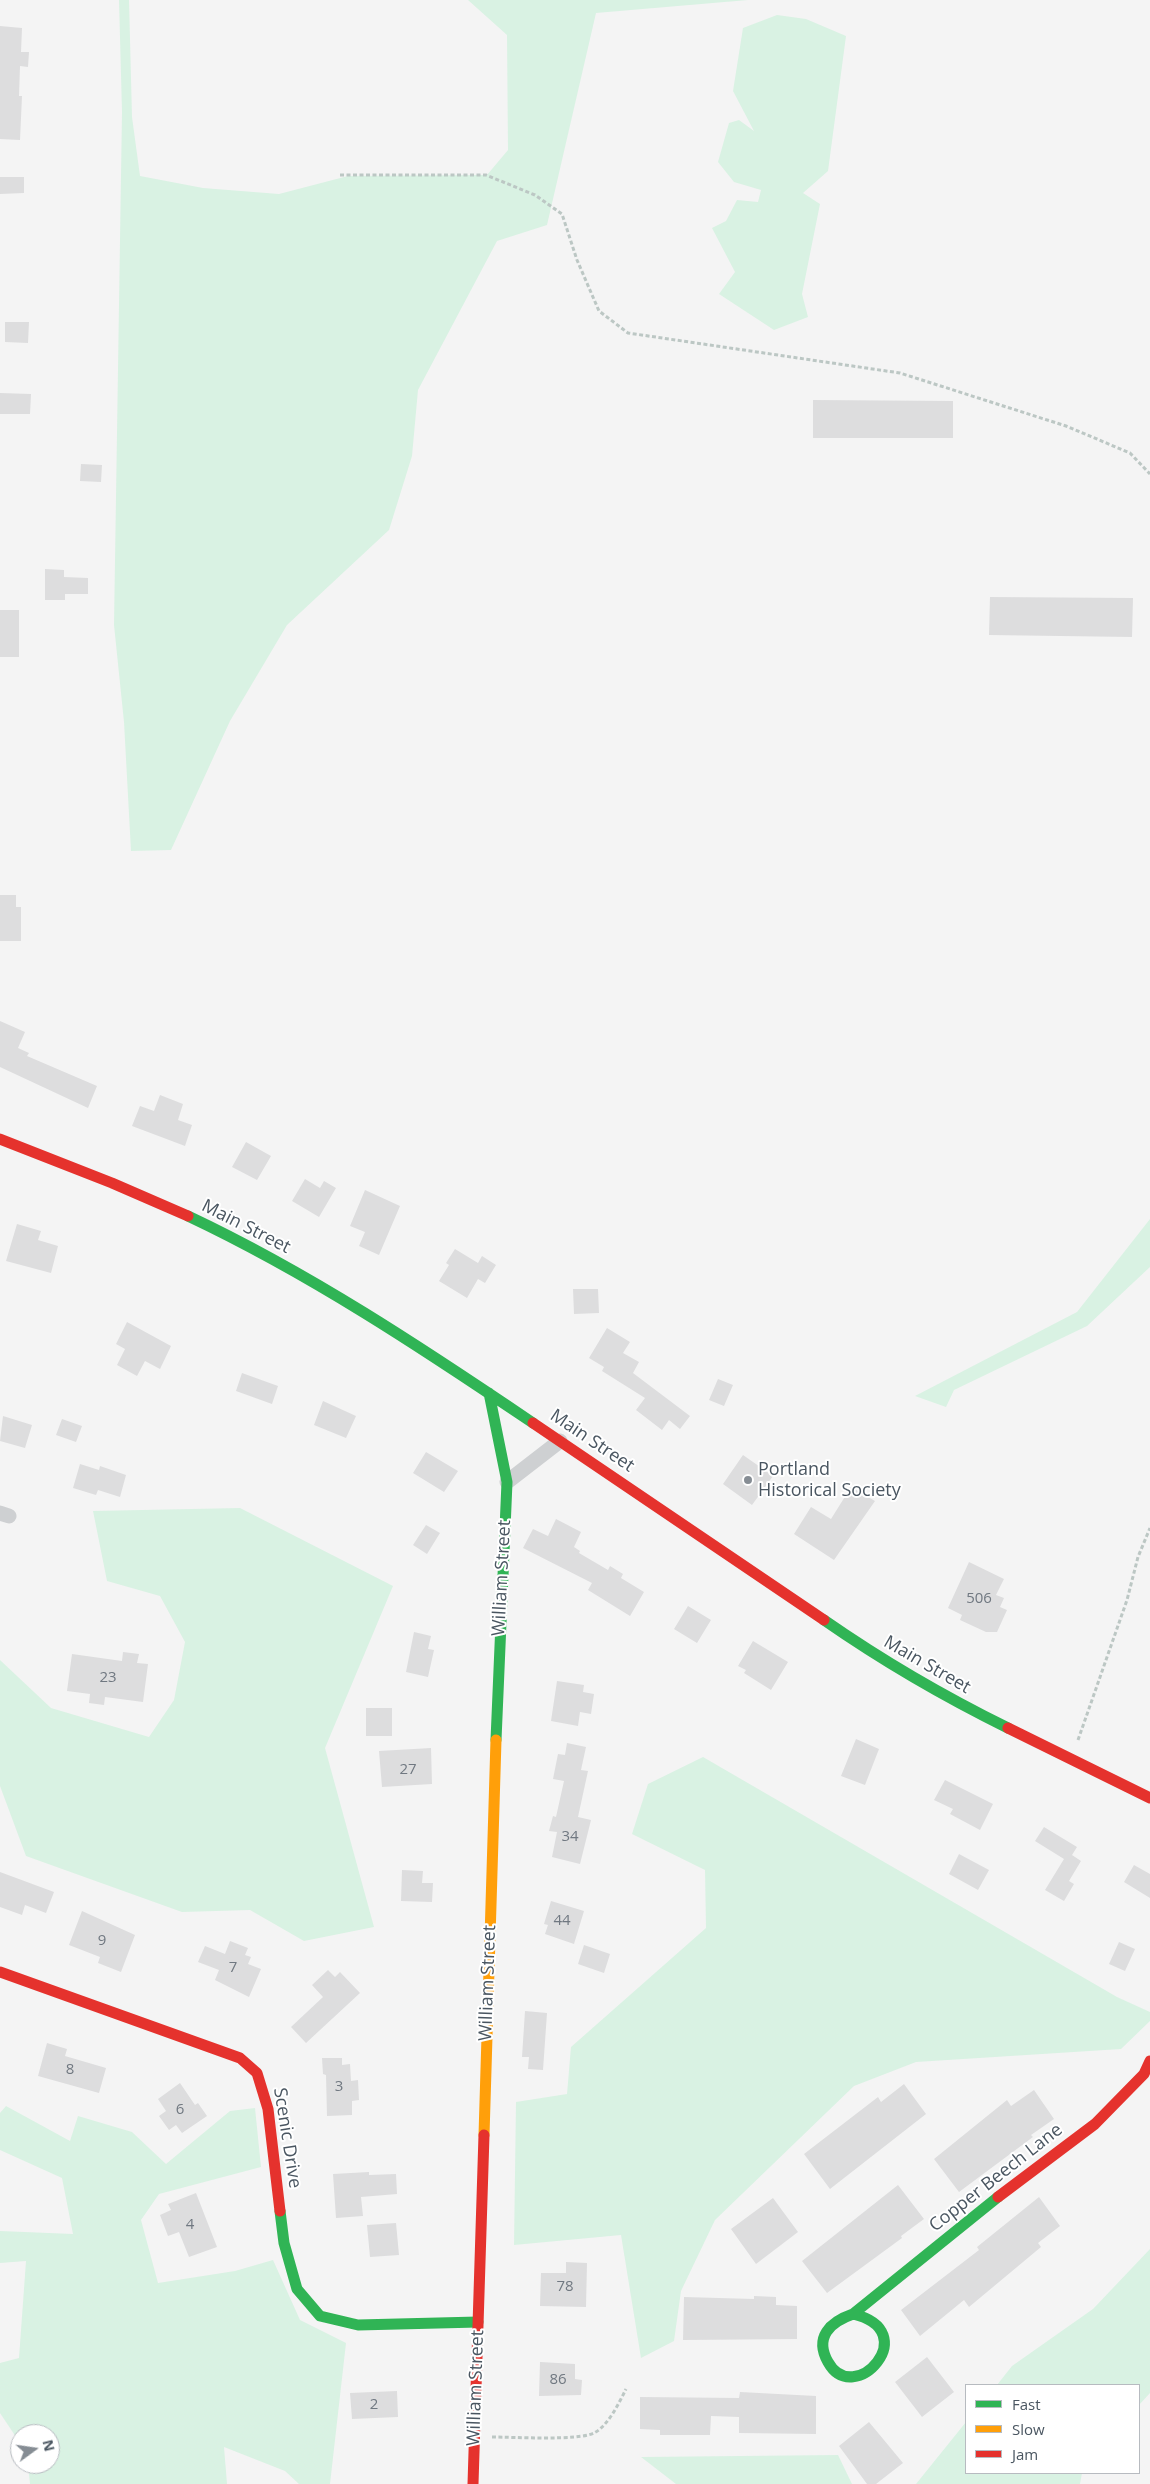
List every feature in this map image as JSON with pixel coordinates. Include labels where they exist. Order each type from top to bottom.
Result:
[{"type":"street","name":"Main Street","points":[[0,1139],[119,1185],[222,1232],[300,1275],[389,1328],[488,1393],[878,1658],[940,1694],[1150,1798]]},
{"type":"street","name":"William Street","points":[[473,2484],[496,1700],[507,1482],[488,1393]]},
{"type":"street","points":[[507,1482],[560,1441]]},
{"type":"street","name":"Scenic Drive","points":[[0,1972],[240,2058],[257,2072],[268,2109],[284,2243],[297,2289],[320,2316],[358,2325],[478,2322]]},
{"type":"street","name":"Copper Beech Lane","points":[[854,2314],[871,2320],[878,2327],[882,2335],[884,2352],[875,2368],[867,2374],[849,2376],[832,2369],[827,2363],[822,2348],[823,2338],[828,2328],[844,2316],[854,2314],[960,2227],[1096,2124],[1144,2074],[1150,2061]]},
{"type":"path","points":[[340,175],[486,175],[535,195],[562,214],[577,260],[599,311],[628,333],[900,373],[1066,426],[1130,453],[1150,474]]},
{"type":"path","points":[[1071,1760],[1127,1600],[1138,1557],[1150,1528]]},
{"type":"path","points":[[475,2437],[564,2437],[594,2433],[613,2414],[626,2389]]},
{"type":"green space","points":[[119,0],[129,0],[132,117],[140,176],[203,188],[279,194],[348,176],[487,175],[508,150],[507,35],[468,0],[748,0],[596,13],[547,225],[497,241],[418,390],[412,456],[389,530],[287,625],[230,721],[171,850],[131,851],[124,722],[114,625],[122,112]]},
{"type":"green space","points":[[777,15],[806,19],[846,36],[828,171],[803,193],[820,204],[802,294],[808,317],[774,330],[719,294],[735,272],[712,228],[726,221],[737,200],[758,202],[761,190],[734,182],[718,162],[729,123],[739,120],[754,131],[733,91],[743,28]]},
{"type":"green space","points":[[1150,1219],[1150,1267],[1087,1326],[954,1390],[946,1407],[915,1396],[1077,1312]]},
{"type":"green space","points":[[240,1508],[393,1586],[325,1748],[374,1927],[304,1941],[250,1910],[182,1912],[26,1856],[0,1786],[0,1660],[51,1708],[149,1737],[174,1700],[185,1642],[160,1596],[107,1581],[93,1511]]},
{"type":"green space","points":[[703,1757],[1117,1997],[1150,2012],[1150,2021],[1121,2049],[916,2062],[854,2086],[715,2220],[681,2291],[674,2341],[641,2358],[621,2235],[514,2245],[516,2102],[567,2094],[571,2047],[706,1928],[705,1870],[632,1834],[648,1784]]},
{"type":"green space","points":[[6,2106],[70,2141],[78,2116],[132,2132],[166,2164],[230,2111],[255,2108],[261,2167],[159,2194],[141,2220],[158,2283],[235,2271],[273,2260],[300,2320],[346,2343],[330,2484],[299,2484],[285,2471],[224,2447],[227,2484],[30,2484],[29,2474],[60,2474],[60,2424],[10,2424],[10,2428],[0,2413],[0,2363],[19,2358],[26,2261],[0,2263],[0,2231],[73,2234],[62,2178],[0,2150],[0,2113]]},
{"type":"green space","points":[[1150,2249],[1150,2393],[1140,2404],[1140,2384],[998,2384],[1012,2366],[1093,2309]]},
{"type":"green space","points":[[965,2423],[965,2474],[1082,2474],[1080,2484],[916,2484]]},
{"type":"green space","points":[[838,2455],[852,2484],[676,2484],[641,2457]]},
{"type":"building","points":[[0,26],[22,28],[21,52],[29,52],[28,67],[20,66],[19,96],[22,96],[20,140],[0,139]]},
{"type":"building","points":[[0,177],[24,177],[24,193],[0,194]]},
{"type":"building","points":[[5,322],[29,322],[28,343],[5,342]]},
{"type":"building","points":[[0,393],[31,394],[30,414],[0,414]]},
{"type":"building","points":[[813,400],[953,401],[953,438],[813,438]]},
{"type":"building","points":[[81,464],[102,465],[101,482],[80,481]]},
{"type":"building","points":[[45,569],[64,570],[64,577],[88,578],[88,594],[65,594],[65,600],[45,600]]},
{"type":"building","points":[[990,597],[1133,598],[1132,637],[989,635]]},
{"type":"building","points":[[0,610],[19,610],[19,657],[0,657]]},
{"type":"building","points":[[0,895],[16,895],[16,907],[21,907],[21,941],[0,941]]},
{"type":"building","points":[[0,1021],[25,1032],[18,1048],[29,1053],[27,1056],[97,1086],[88,1108],[0,1067]]},
{"type":"building","points":[[160,1095],[183,1104],[178,1120],[192,1125],[185,1146],[132,1126],[140,1106],[154,1111]]},
{"type":"building","points":[[246,1142],[271,1156],[257,1180],[232,1167]]},
{"type":"building","points":[[305,1179],[320,1188],[324,1181],[336,1188],[319,1217],[292,1201]]},
{"type":"building","points":[[365,1190],[400,1206],[379,1255],[359,1246],[365,1232],[350,1226]]},
{"type":"building","points":[[17,1224],[41,1231],[38,1240],[58,1246],[51,1273],[6,1261]]},
{"type":"building","points":[[455,1249],[478,1263],[482,1256],[496,1265],[485,1283],[478,1279],[467,1298],[439,1281],[449,1265],[446,1263]]},
{"type":"building","points":[[573,1289],[598,1289],[599,1313],[574,1314]]},
{"type":"building","points":[[127,1322],[171,1346],[160,1369],[145,1361],[137,1376],[117,1365],[125,1349],[116,1344]]},
{"type":"building","points":[[607,1328],[630,1342],[623,1353],[639,1362],[633,1373],[690,1416],[680,1429],[669,1420],[662,1430],[636,1410],[645,1398],[602,1371],[604,1367],[589,1358]]},
{"type":"building","points":[[242,1373],[278,1386],[272,1404],[236,1391]]},
{"type":"building","points":[[718,1379],[733,1385],[724,1406],[709,1400]]},
{"type":"building","points":[[323,1401],[356,1416],[346,1438],[314,1425]]},
{"type":"building","points":[[3,1416],[32,1425],[25,1448],[0,1441]]},
{"type":"building","points":[[62,1419],[82,1426],[76,1442],[56,1435]]},
{"type":"building","points":[[426,1452],[458,1471],[444,1492],[413,1473]]},
{"type":"building","name":"Portland Historical Society","points":[[743,1455],[773,1476],[752,1505],[723,1484]]},
{"type":"building","points":[[80,1464],[99,1470],[100,1466],[126,1475],[120,1497],[98,1490],[96,1495],[73,1488]]},
{"type":"building","points":[[851,1487],[875,1501],[834,1560],[794,1534],[811,1507],[831,1519]]},
{"type":"building","points":[[556,1519],[581,1532],[574,1547],[580,1551],[579,1553],[608,1570],[610,1566],[623,1574],[621,1578],[644,1592],[630,1616],[588,1590],[592,1583],[523,1548],[533,1529],[548,1536]]},
{"type":"building","points":[[426,1525],[440,1533],[427,1554],[413,1545]]},
{"type":"building","points":[[969,1562],[1004,1579],[996,1595],[1004,1598],[1000,1607],[1007,1610],[997,1632],[986,1632],[960,1620],[962,1615],[948,1608]]},
{"type":"building","points":[[688,1606],[711,1620],[697,1643],[674,1629]]},
{"type":"building","points":[[414,1632],[431,1636],[428,1649],[434,1650],[428,1677],[406,1672]]},
{"type":"building","points":[[753,1641],[788,1662],[771,1690],[744,1673],[746,1670],[738,1666]]},
{"type":"building","points":[[123,1652],[139,1654],[137,1663],[148,1664],[143,1702],[105,1697],[104,1705],[89,1703],[90,1694],[67,1691],[72,1654],[122,1661]]},
{"type":"building","points":[[557,1681],[584,1685],[583,1692],[594,1694],[591,1714],[580,1712],[578,1726],[551,1721]]},
{"type":"building","points":[[366,1708],[392,1708],[392,1736],[366,1736]]},
{"type":"building","points":[[856,1739],[879,1749],[865,1785],[841,1776]]},
{"type":"building","points":[[567,1743],[586,1747],[581,1770],[588,1771],[578,1817],[591,1820],[580,1864],[552,1857],[557,1832],[549,1831],[553,1816],[556,1817],[564,1781],[553,1779],[558,1754],[565,1755]]},
{"type":"building","points":[[431,1748],[432,1784],[382,1787],[379,1751]]},
{"type":"building","points":[[945,1780],[993,1804],[980,1830],[950,1814],[953,1809],[934,1800]]},
{"type":"building","points":[[1044,1827],[1077,1847],[1072,1855],[1081,1861],[1069,1881],[1074,1884],[1064,1901],[1045,1890],[1064,1859],[1035,1841]]},
{"type":"building","points":[[959,1854],[989,1870],[978,1890],[949,1874]]},
{"type":"building","points":[[1134,1865],[1150,1874],[1150,1898],[1124,1882]]},
{"type":"building","points":[[402,1870],[423,1871],[422,1883],[433,1883],[432,1902],[401,1901]]},
{"type":"building","points":[[0,1872],[54,1892],[46,1913],[25,1905],[22,1915],[0,1907]]},
{"type":"building","points":[[551,1901],[584,1911],[574,1944],[545,1934],[548,1925],[544,1924]]},
{"type":"building","points":[[82,1911],[135,1935],[121,1972],[98,1963],[100,1957],[69,1945]]},
{"type":"building","points":[[230,1941],[248,1948],[245,1955],[251,1957],[248,1964],[261,1969],[249,1997],[215,1980],[219,1970],[198,1962],[205,1946],[225,1954]]},
{"type":"building","points":[[1119,1942],[1135,1949],[1125,1971],[1109,1964]]},
{"type":"building","points":[[584,1945],[610,1954],[604,1973],[578,1964]]},
{"type":"building","points":[[328,1970],[335,1977],[340,1972],[360,1993],[306,2043],[291,2027],[323,1997],[312,1985]]},
{"type":"building","points":[[525,2011],[547,2013],[543,2070],[528,2069],[529,2057],[522,2057]]},
{"type":"building","points":[[47,2043],[67,2049],[65,2056],[106,2068],[99,2093],[38,2076]]},
{"type":"building","points":[[322,2058],[342,2058],[342,2065],[350,2064],[351,2081],[358,2080],[359,2100],[352,2101],[352,2115],[327,2116],[326,2075],[323,2074]]},
{"type":"building","points":[[180,2083],[195,2105],[198,2103],[207,2116],[182,2133],[176,2125],[169,2130],[159,2116],[166,2111],[158,2099]]},
{"type":"building","points":[[904,2084],[926,2114],[830,2189],[804,2154],[878,2097],[881,2102]]},
{"type":"building","points":[[1034,2090],[1054,2119],[959,2192],[934,2159],[1007,2100],[1011,2106]]},
{"type":"building","points":[[369,2172],[369,2175],[396,2174],[397,2194],[361,2197],[363,2216],[336,2218],[333,2174]]},
{"type":"building","points":[[898,2185],[924,2219],[901,2236],[902,2238],[827,2293],[802,2261]]},
{"type":"building","points":[[196,2193],[217,2247],[189,2257],[179,2232],[168,2236],[160,2215],[171,2210],[168,2204]]},
{"type":"building","points":[[1039,2197],[1060,2226],[1038,2243],[1041,2247],[969,2307],[964,2300],[920,2336],[901,2310],[979,2250],[977,2247]]},
{"type":"building","points":[[773,2198],[798,2232],[756,2264],[731,2229]]},
{"type":"building","points":[[396,2223],[399,2255],[370,2257],[367,2225]]},
{"type":"building","points":[[566,2262],[587,2263],[586,2307],[540,2306],[541,2273],[566,2273]]},
{"type":"building","points":[[754,2296],[776,2297],[776,2305],[797,2306],[797,2339],[683,2340],[684,2297],[754,2299]]},
{"type":"building","points":[[927,2357],[954,2392],[922,2417],[895,2382]]},
{"type":"building","points":[[540,2362],[575,2364],[575,2379],[582,2380],[581,2395],[539,2396]]},
{"type":"building","points":[[397,2391],[398,2417],[352,2419],[350,2393]]},
{"type":"building","points":[[740,2392],[816,2396],[816,2434],[739,2433],[739,2417],[711,2416],[710,2435],[660,2435],[660,2430],[640,2429],[640,2397],[739,2398]]},
{"type":"building","points":[[869,2422],[903,2463],[876,2484],[867,2484],[839,2446]]},
{"type":"traffic: fast","points":[[188,1216],[233,1238],[321,1287],[407,1340],[533,1423]]},
{"type":"traffic: fast","points":[[489,1393],[507,1482],[496,1740]]},
{"type":"traffic: fast","points":[[824,1620],[868,1650],[960,1703],[1008,1728]]},
{"type":"traffic: fast","points":[[853,2314],[874,2323],[883,2335],[884,2349],[877,2362],[866,2372],[853,2377],[839,2374],[828,2362],[824,2353],[824,2338],[831,2326],[837,2321],[853,2314],[998,2197]]},
{"type":"traffic: fast","points":[[280,2211],[284,2243],[297,2289],[320,2316],[358,2325],[478,2322]]},
{"type":"traffic: slow","points":[[484,2135],[496,1740]]},
{"type":"traffic: jam","points":[[0,1139],[112,1183],[188,1216]]},
{"type":"traffic: jam","points":[[533,1423],[824,1620]]},
{"type":"traffic: jam","points":[[1008,1728],[1150,1798]]},
{"type":"traffic: jam","points":[[0,1972],[240,2058],[257,2073],[268,2109],[280,2211]]},
{"type":"traffic: jam","points":[[998,2197],[1095,2124],[1144,2074],[1150,2061]]},
{"type":"traffic: jam","points":[[473,2484],[484,2135]]},
{"type":"place","name":"Portland Historical Society","points":[[748,1480]]}]
